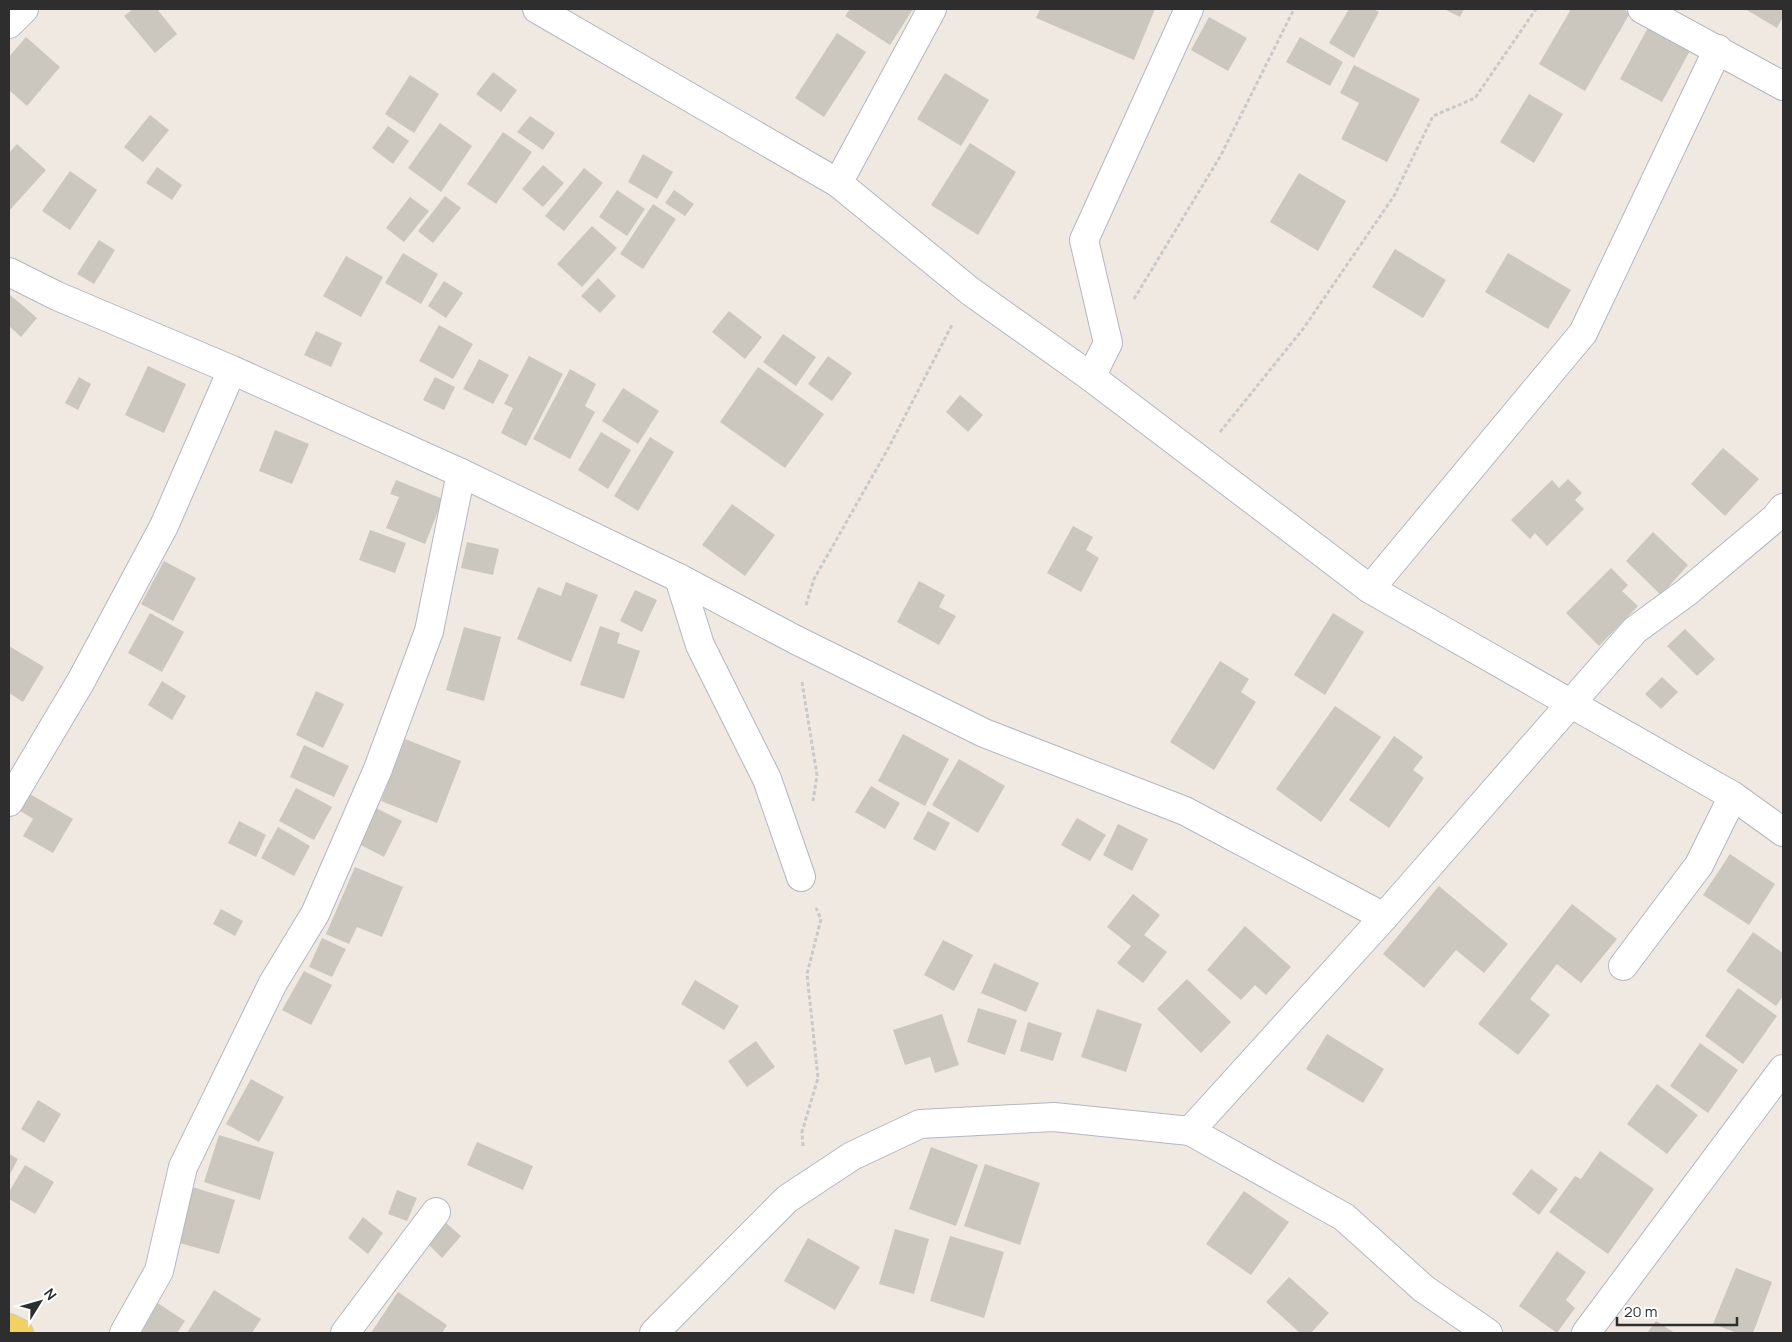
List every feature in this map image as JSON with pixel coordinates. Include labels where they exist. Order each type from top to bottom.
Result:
[{"type":"main road","points":[[9,1328],[19,1333]]},
{"type":"street","points":[[9,24],[24,9]]},
{"type":"street","points":[[537,9],[838,183],[970,291],[1091,377],[1370,589],[1733,796],[1783,832]]},
{"type":"street","points":[[838,183],[932,9]]},
{"type":"street","points":[[1091,377],[1108,343],[1084,240],[1189,9]]},
{"type":"street","points":[[1642,9],[1718,48],[1783,86]]},
{"type":"street","points":[[1370,589],[1583,333],[1718,48]]},
{"type":"street","points":[[9,272],[57,296],[232,370],[461,473],[679,578],[796,640],[984,732],[1186,811],[1384,916]]},
{"type":"street","points":[[9,802],[81,682],[164,526],[232,370]]},
{"type":"street","points":[[124,1333],[159,1270],[183,1167],[272,984],[315,914],[378,770],[429,631],[461,473]]},
{"type":"street","points":[[1190,1131],[1384,916],[1635,630],[1687,592],[1775,518],[1783,508]]},
{"type":"street","points":[[679,578],[700,645],[767,779],[801,877]]},
{"type":"street","points":[[1623,966],[1699,865],[1733,796]]},
{"type":"street","points":[[1586,1333],[1783,1069]]},
{"type":"street","points":[[654,1333],[787,1199],[852,1156],[920,1124],[1054,1117],[1190,1131],[1344,1217],[1424,1289],[1488,1333]]},
{"type":"street","points":[[345,1333],[436,1212]]},
{"type":"path","points":[[1108,343],[1221,155],[1294,9]]},
{"type":"path","points":[[1198,459],[1303,329],[1394,196],[1433,116],[1475,98],[1536,9]]},
{"type":"path","points":[[812,803],[817,775],[796,640],[814,579],[889,447],[970,291]]},
{"type":"path","points":[[801,877],[821,919],[807,974],[818,1078],[802,1132],[805,1187]]},
{"type":"building","points":[[133,9],[157,9],[177,34],[155,53],[124,16]]},
{"type":"building","points":[[850,9],[913,9],[890,45],[845,16]]},
{"type":"building","points":[[1040,9],[1155,9],[1134,60],[1036,18]]},
{"type":"building","points":[[1349,9],[1373,9],[1379,12],[1354,58],[1329,43]]},
{"type":"building","points":[[1444,9],[1464,9],[1460,17]]},
{"type":"building","points":[[1571,9],[1623,9],[1630,13],[1585,91],[1539,64]]},
{"type":"building","points":[[1745,9],[1783,9],[1783,17],[1777,28]]},
{"type":"building","points":[[1209,17],[1247,38],[1228,71],[1191,50]]},
{"type":"building","points":[[1650,24],[1692,47],[1662,102],[1620,79]]},
{"type":"building","points":[[837,33],[866,52],[824,117],[795,98]]},
{"type":"building","points":[[26,37],[60,67],[27,106],[9,90],[9,57]]},
{"type":"building","points":[[1300,37],[1343,62],[1330,86],[1286,62]]},
{"type":"building","points":[[1354,65],[1420,99],[1387,162],[1341,139],[1359,103],[1340,93]]},
{"type":"building","points":[[493,72],[517,90],[501,112],[476,94]]},
{"type":"building","points":[[945,73],[989,100],[961,146],[917,119]]},
{"type":"building","points":[[410,75],[439,94],[414,133],[385,114]]},
{"type":"building","points":[[1529,94],[1563,114],[1534,163],[1500,142]]},
{"type":"building","points":[[150,115],[169,130],[143,162],[124,147]]},
{"type":"building","points":[[530,116],[555,133],[543,150],[517,132]]},
{"type":"building","points":[[440,123],[472,146],[441,192],[408,168]]},
{"type":"building","points":[[388,126],[409,141],[393,164],[372,148]]},
{"type":"building","points":[[503,132],[532,152],[496,204],[467,184]]},
{"type":"building","points":[[970,143],[1016,172],[978,235],[931,205]]},
{"type":"building","points":[[17,144],[46,170],[9,211],[9,153]]},
{"type":"building","points":[[643,154],[673,172],[657,199],[628,182]]},
{"type":"building","points":[[543,165],[564,183],[543,207],[522,189]]},
{"type":"building","points":[[157,167],[182,185],[172,200],[146,183]]},
{"type":"building","points":[[584,168],[603,183],[564,231],[545,216]]},
{"type":"building","points":[[70,171],[97,190],[70,230],[42,211]]},
{"type":"building","points":[[1299,173],[1346,201],[1318,251],[1270,222]]},
{"type":"building","points":[[617,190],[645,209],[627,236],[599,217]]},
{"type":"building","points":[[674,190],[694,204],[685,216],[665,203]]},
{"type":"building","points":[[445,196],[461,208],[433,243],[418,231]]},
{"type":"building","points":[[410,197],[429,211],[404,242],[386,228]]},
{"type":"building","points":[[653,204],[676,219],[643,269],[620,254]]},
{"type":"building","points":[[592,226],[617,248],[582,287],[557,264]]},
{"type":"building","points":[[99,240],[115,250],[94,284],[77,274]]},
{"type":"building","points":[[1395,249],[1446,280],[1423,318],[1372,287]]},
{"type":"building","points":[[403,253],[438,274],[421,304],[385,283]]},
{"type":"building","points":[[1508,253],[1571,290],[1548,329],[1485,292]]},
{"type":"building","points":[[346,256],[383,277],[361,317],[323,296]]},
{"type":"building","points":[[598,278],[616,296],[600,313],[581,296]]},
{"type":"building","points":[[444,281],[463,293],[446,318],[428,306]]},
{"type":"building","points":[[9,294],[37,318],[21,337],[9,326]]},
{"type":"building","points":[[729,311],[762,337],[745,359],[712,332]]},
{"type":"building","points":[[439,325],[473,344],[453,379],[419,361]]},
{"type":"building","points":[[316,331],[342,343],[331,367],[304,355]]},
{"type":"building","points":[[783,334],[816,357],[796,386],[763,362]]},
{"type":"building","points":[[529,356],[563,374],[526,446],[501,433],[513,408],[504,404]]},
{"type":"building","points":[[828,356],[852,373],[832,401],[808,384]]},
{"type":"building","points":[[479,359],[509,375],[493,404],[463,389]]},
{"type":"building","points":[[148,366],[186,384],[164,433],[125,415]]},
{"type":"building","points":[[758,367],[824,414],[785,468],[720,422]]},
{"type":"building","points":[[570,369],[596,384],[585,406],[595,412],[570,459],[533,439]]},
{"type":"building","points":[[79,377],[91,384],[78,410],[65,403]]},
{"type":"building","points":[[435,377],[455,387],[444,410],[423,400]]},
{"type":"building","points":[[623,388],[659,411],[638,444],[602,421]]},
{"type":"building","points":[[960,395],[983,415],[968,432],[946,412]]},
{"type":"building","points":[[275,430],[309,444],[292,484],[259,471]]},
{"type":"building","points":[[601,432],[631,450],[608,489],[578,470]]},
{"type":"building","points":[[650,437],[674,452],[638,511],[614,496]]},
{"type":"building","points":[[1723,448],[1759,479],[1725,516],[1691,484]]},
{"type":"building","points":[[1568,479],[1582,493],[1575,500],[1584,509],[1547,546],[1535,533],[1530,539],[1511,520],[1552,480],[1559,488]]},
{"type":"building","points":[[396,480],[443,499],[425,544],[386,528],[399,497],[390,494]]},
{"type":"building","points":[[732,504],[775,535],[745,576],[702,545]]},
{"type":"building","points":[[1073,526],[1093,537],[1086,550],[1099,558],[1081,592],[1047,573]]},
{"type":"building","points":[[370,530],[406,543],[395,573],[359,560]]},
{"type":"building","points":[[1653,532],[1688,565],[1661,595],[1626,561]]},
{"type":"building","points":[[467,542],[499,549],[493,575],[461,568]]},
{"type":"building","points":[[164,561],[196,578],[173,621],[141,604]]},
{"type":"building","points":[[1611,568],[1628,585],[1622,591],[1638,606],[1599,646],[1566,613]]},
{"type":"building","points":[[919,581],[945,595],[939,607],[956,616],[939,645],[897,622]]},
{"type":"building","points":[[566,582],[598,595],[571,662],[517,639],[538,587],[561,596]]},
{"type":"building","points":[[635,590],[657,600],[642,632],[620,621]]},
{"type":"building","points":[[150,613],[184,632],[162,672],[128,653]]},
{"type":"building","points":[[1333,613],[1364,632],[1325,695],[1294,675]]},
{"type":"building","points":[[600,626],[620,633],[617,643],[640,651],[624,699],[580,685]]},
{"type":"building","points":[[464,627],[501,637],[484,701],[446,690]]},
{"type":"building","points":[[1685,629],[1715,659],[1697,676],[1667,646]]},
{"type":"building","points":[[9,646],[44,667],[23,702],[9,693]]},
{"type":"building","points":[[1220,661],[1249,679],[1241,692],[1256,702],[1214,770],[1170,742]]},
{"type":"building","points":[[1662,677],[1678,692],[1661,709],[1645,694]]},
{"type":"building","points":[[162,681],[186,696],[172,720],[148,705]]},
{"type":"building","points":[[316,691],[344,704],[323,748],[296,735]]},
{"type":"building","points":[[1335,706],[1381,737],[1321,822],[1276,789]]},
{"type":"building","points":[[903,734],[949,759],[925,806],[878,781]]},
{"type":"building","points":[[1394,736],[1423,757],[1413,770],[1424,778],[1389,828],[1349,800]]},
{"type":"building","points":[[405,739],[461,761],[437,823],[381,801]]},
{"type":"building","points":[[304,745],[349,766],[334,797],[290,777]]},
{"type":"building","points":[[959,759],[1005,786],[978,833],[932,805]]},
{"type":"building","points":[[871,786],[900,803],[885,829],[855,812]]},
{"type":"building","points":[[296,788],[332,807],[314,840],[279,821]]},
{"type":"building","points":[[23,790],[73,819],[53,853],[23,836],[33,819],[14,807]]},
{"type":"building","points":[[376,808],[402,821],[384,857],[359,844]]},
{"type":"building","points":[[928,811],[950,823],[935,851],[913,839]]},
{"type":"building","points":[[1077,818],[1106,835],[1090,861],[1061,845]]},
{"type":"building","points":[[239,821],[266,835],[256,857],[228,843]]},
{"type":"building","points":[[1118,824],[1148,839],[1132,871],[1103,855]]},
{"type":"building","points":[[278,827],[310,846],[294,876],[261,858]]},
{"type":"building","points":[[1730,854],[1775,884],[1749,925],[1703,895]]},
{"type":"building","points":[[355,867],[403,887],[382,937],[357,927],[349,944],[326,934]]},
{"type":"building","points":[[1439,886],[1508,944],[1484,973],[1456,950],[1424,988],[1383,954]]},
{"type":"building","points":[[1133,894],[1160,915],[1144,935],[1167,952],[1143,983],[1117,963],[1131,946],[1107,927]]},
{"type":"building","points":[[1572,904],[1617,939],[1581,983],[1557,964],[1530,999],[1550,1015],[1518,1055],[1478,1024]]},
{"type":"building","points":[[221,909],[243,921],[235,936],[213,924]]},
{"type":"building","points":[[1245,926],[1291,967],[1266,995],[1255,985],[1241,1000],[1207,970]]},
{"type":"building","points":[[1753,932],[1783,953],[1783,996],[1776,1006],[1726,971]]},
{"type":"building","points":[[322,938],[346,949],[332,977],[309,967]]},
{"type":"building","points":[[943,940],[973,955],[954,991],[924,975]]},
{"type":"building","points":[[994,963],[1039,983],[1026,1012],[981,993]]},
{"type":"building","points":[[304,971],[332,985],[311,1025],[282,1010]]},
{"type":"building","points":[[1187,979],[1231,1022],[1201,1053],[1157,1009]]},
{"type":"building","points":[[695,980],[739,1006],[724,1030],[681,1004]]},
{"type":"building","points":[[1738,988],[1777,1016],[1743,1064],[1705,1036]]},
{"type":"building","points":[[978,1008],[1017,1020],[1005,1055],[967,1042]]},
{"type":"building","points":[[1097,1009],[1142,1024],[1126,1072],[1081,1057]]},
{"type":"building","points":[[942,1014],[959,1065],[935,1073],[930,1057],[905,1065],[893,1030]]},
{"type":"building","points":[[1028,1022],[1062,1033],[1053,1061],[1020,1051]]},
{"type":"building","points":[[1327,1034],[1384,1069],[1363,1103],[1306,1069]]},
{"type":"building","points":[[756,1041],[775,1067],[747,1087],[728,1061]]},
{"type":"building","points":[[1700,1043],[1738,1070],[1708,1113],[1670,1086]]},
{"type":"building","points":[[251,1079],[284,1097],[259,1142],[226,1124]]},
{"type":"building","points":[[1657,1084],[1698,1115],[1667,1154],[1627,1124]]},
{"type":"building","points":[[38,1100],[61,1114],[44,1143],[21,1129]]},
{"type":"building","points":[[219,1135],[274,1152],[260,1200],[204,1182]]},
{"type":"building","points":[[477,1142],[533,1166],[523,1190],[467,1165]]},
{"type":"building","points":[[931,1147],[978,1165],[956,1226],[909,1209]]},
{"type":"building","points":[[1600,1151],[1654,1189],[1608,1254],[1549,1212],[1575,1176],[1581,1179]]},
{"type":"building","points":[[9,1154],[18,1159],[9,1176]]},
{"type":"building","points":[[985,1164],[1040,1183],[1020,1245],[964,1226]]},
{"type":"building","points":[[25,1165],[54,1182],[35,1214],[9,1199],[9,1192]]},
{"type":"building","points":[[1531,1169],[1558,1189],[1539,1215],[1512,1194]]},
{"type":"building","points":[[192,1187],[235,1200],[219,1254],[176,1242]]},
{"type":"building","points":[[397,1190],[417,1198],[407,1221],[388,1214]]},
{"type":"building","points":[[1244,1191],[1289,1222],[1251,1275],[1206,1244]]},
{"type":"building","points":[[363,1217],[383,1233],[368,1254],[348,1238]]},
{"type":"building","points":[[445,1222],[461,1236],[442,1258],[427,1243]]},
{"type":"building","points":[[895,1229],[929,1239],[914,1294],[879,1284]]},
{"type":"building","points":[[950,1236],[1004,1252],[984,1318],[930,1301]]},
{"type":"building","points":[[808,1238],[860,1267],[835,1310],[784,1281]]},
{"type":"building","points":[[1557,1251],[1586,1272],[1566,1300],[1575,1308],[1557,1333],[1519,1306]]},
{"type":"building","points":[[1736,1268],[1772,1282],[1753,1333],[1737,1333],[1713,1324]]},
{"type":"building","points":[[1289,1277],[1329,1313],[1311,1333],[1300,1333],[1266,1302]]},
{"type":"building","points":[[214,1290],[261,1319],[252,1333],[187,1333]]},
{"type":"building","points":[[398,1292],[447,1325],[442,1333],[371,1333]]},
{"type":"building","points":[[153,1300],[185,1321],[177,1333],[134,1333]]},
{"type":"building","points":[[1656,1321],[1675,1333],[1647,1333]]}]
